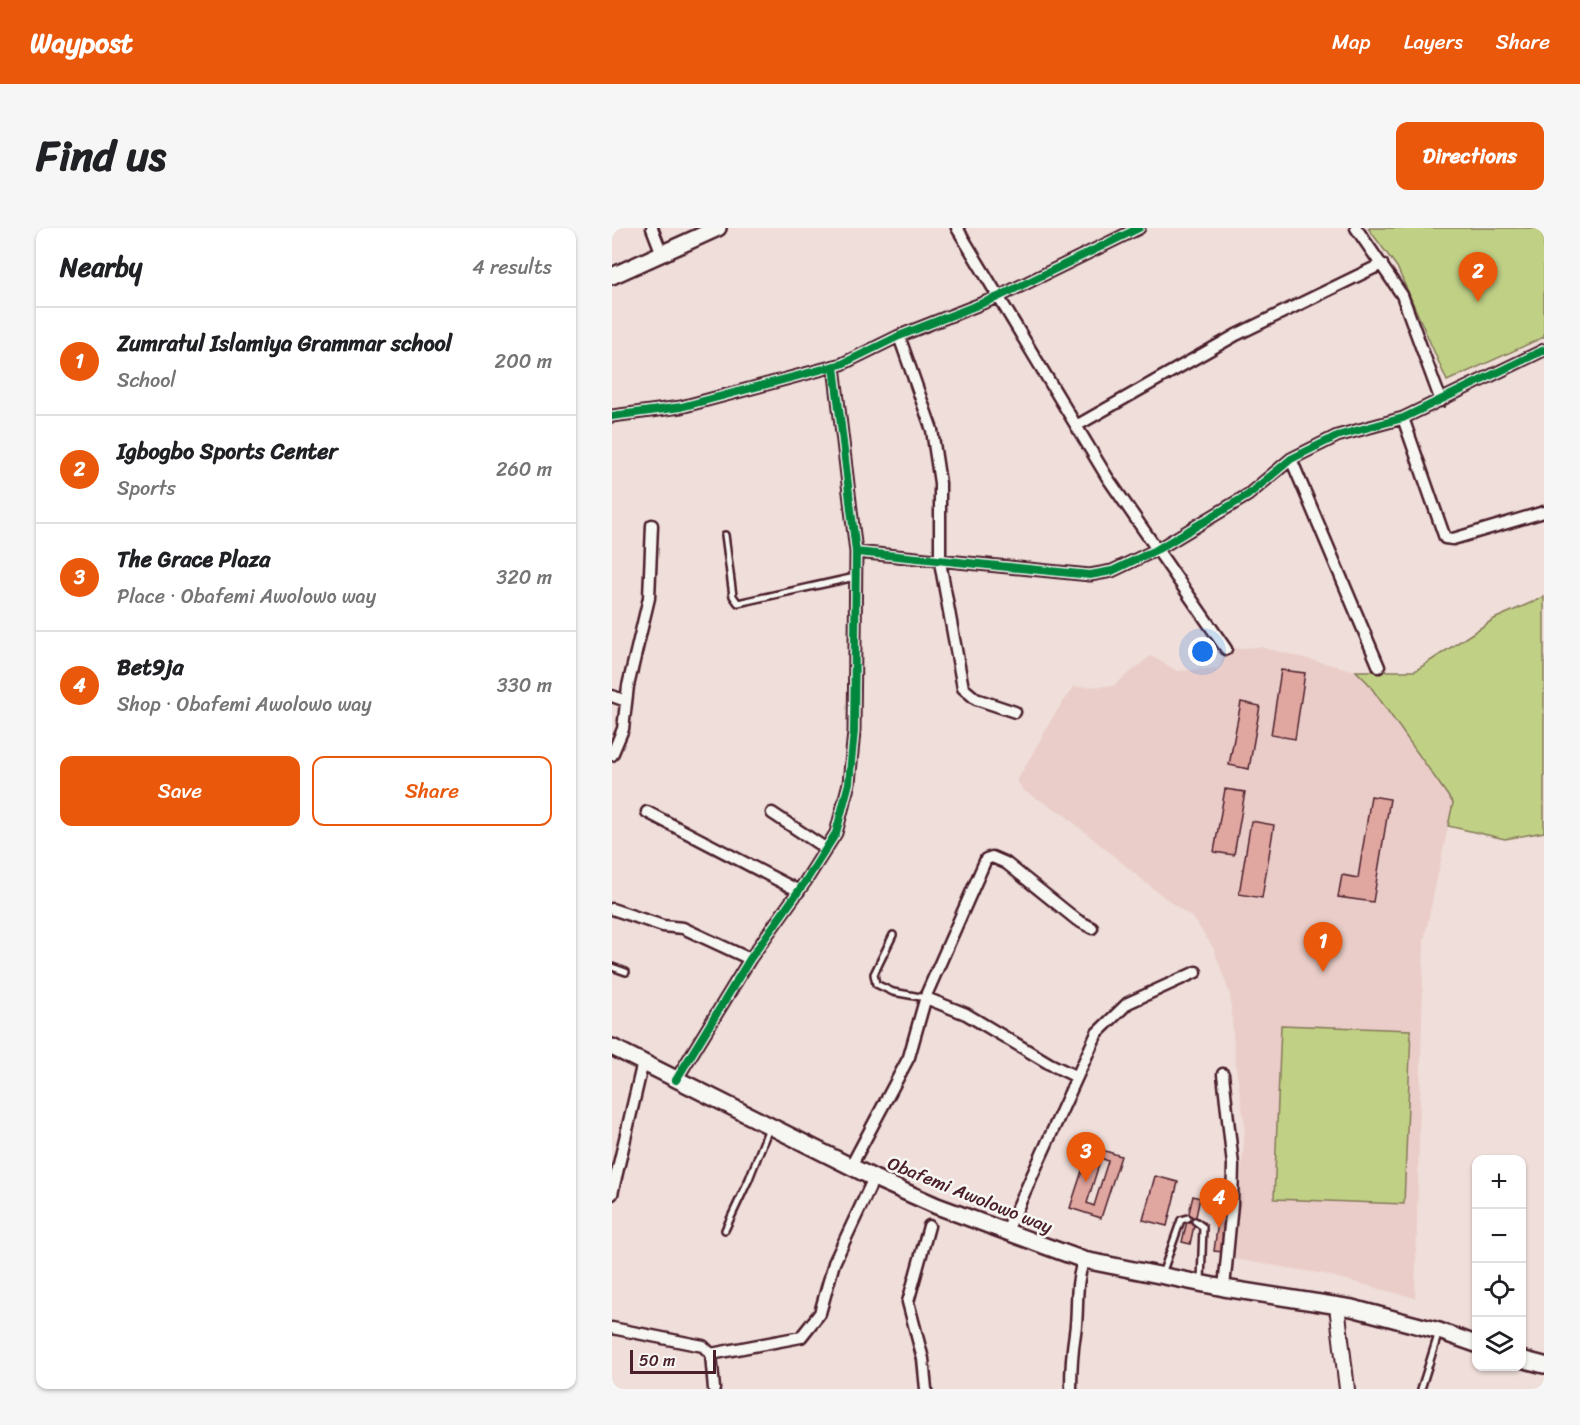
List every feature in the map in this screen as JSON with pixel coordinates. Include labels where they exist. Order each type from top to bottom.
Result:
[{"type":"main road","points":[[612,276],[718,228]]},
{"type":"main road","name":"Obafemi Awolowo way","points":[[612,1047],[874,1178],[937,1206],[1084,1260],[1224,1288],[1337,1306],[1439,1331],[1472,1343]]},
{"type":"main road","points":[[1526,1360],[1544,1365]]},
{"type":"street","points":[[652,228],[662,254]]},
{"type":"street","points":[[957,228],[1107,477],[1226,649]]},
{"type":"street","points":[[612,416],[681,407],[842,364],[899,336],[998,297],[1139,228]]},
{"type":"street","points":[[1356,228],[1402,295],[1441,401]]},
{"type":"street","points":[[1076,426],[1236,335],[1382,264]]},
{"type":"street","points":[[899,336],[932,430],[940,483],[940,562],[963,688],[976,699],[1015,712]]},
{"type":"street","points":[[856,552],[940,562],[1100,574],[1112,572],[1158,549],[1248,495],[1291,459],[1337,436],[1403,418],[1544,350]]},
{"type":"street","points":[[676,1080],[750,959],[799,891],[836,833],[849,783],[854,732],[856,552],[834,366]]},
{"type":"street","points":[[1403,418],[1445,538],[1453,539],[1544,512]]},
{"type":"street","points":[[1291,459],[1379,667]]},
{"type":"street","points":[[612,755],[623,729],[626,701],[649,598],[652,525]]},
{"type":"street","points":[[612,696],[626,701]]},
{"type":"street","points":[[647,812],[799,891]]},
{"type":"street","points":[[772,813],[825,848]]},
{"type":"street","points":[[851,1166],[909,1057],[926,998],[989,857],[1006,863],[1077,920],[1092,928]]},
{"type":"street","points":[[612,909],[663,926],[683,928],[750,959]]},
{"type":"street","points":[[1007,1231],[1097,1033],[1128,1003],[1196,972]]},
{"type":"street","points":[[926,998],[966,1014],[1050,1064],[1077,1077]]},
{"type":"street","points":[[612,1194],[643,1062]]},
{"type":"street","points":[[1223,1074],[1233,1166],[1224,1288]]},
{"type":"street","points":[[711,1354],[801,1337],[820,1313],[834,1263],[874,1178]]},
{"type":"street","points":[[926,1389],[923,1359],[908,1302],[929,1226]]},
{"type":"street","points":[[1071,1389],[1071,1349],[1076,1333],[1078,1277],[1084,1260]]},
{"type":"street","points":[[1337,1306],[1347,1389]]},
{"type":"street","points":[[612,1328],[703,1346],[711,1354],[714,1389]]},
{"type":"lane","points":[[725,535],[733,596],[738,603],[855,577]]},
{"type":"lane","points":[[893,935],[874,974],[876,984],[893,992],[926,998]]},
{"type":"lane","points":[[612,967],[626,972]]},
{"type":"lane","points":[[725,1230],[749,1179],[769,1126]]},
{"type":"lane","points":[[1162,1274],[1173,1236],[1181,1220],[1188,1218]]},
{"type":"lane","points":[[1195,1221],[1203,1227],[1201,1282]]},
{"type":"lane","points":[[1421,1389],[1439,1331]]},
{"type":"shaded area","points":[[1260,647],[1356,671],[1368,683],[1453,803],[1424,940],[1415,1298],[1324,1274],[1235,1259],[1245,1126],[1235,1060],[1230,995],[1214,949],[1194,919],[1151,887],[1062,813],[1024,791],[1017,781],[1056,712],[1074,687],[1113,686],[1151,656],[1177,671],[1219,668],[1226,649]]},
{"type":"green space","points":[[1368,228],[1544,228],[1544,337],[1447,381],[1397,267]]},
{"type":"green space","points":[[1544,597],[1544,832],[1505,839],[1448,826],[1453,803],[1368,683],[1356,671],[1415,671],[1494,619]]},
{"type":"green space","points":[[1281,1025],[1411,1030],[1404,1204],[1274,1199]]},
{"type":"building","points":[[1281,670],[1305,673],[1295,739],[1271,735]]},
{"type":"building","points":[[1241,702],[1260,706],[1249,769],[1229,765]]},
{"type":"building","points":[[1225,789],[1245,792],[1234,855],[1214,852]]},
{"type":"building","points":[[1371,796],[1390,799],[1373,902],[1338,897],[1342,875],[1358,878]]},
{"type":"building","points":[[1251,821],[1274,825],[1262,898],[1239,894]]},
{"type":"building","points":[[1090,1146],[1121,1156],[1101,1218],[1070,1208]],"holes":[[[1101,1158],[1108,1161],[1094,1206],[1087,1203]]]},
{"type":"building","points":[[1155,1176],[1178,1182],[1167,1226],[1143,1220]]},
{"type":"building","points":[[1222,1192],[1231,1193],[1223,1252],[1214,1251]]},
{"type":"building","points":[[1193,1196],[1200,1198],[1190,1244],[1182,1242]]},
{"type":"cycle path","points":[[612,416],[681,407],[842,364],[899,336],[998,297],[1139,228]]},
{"type":"cycle path","points":[[856,552],[1090,575],[1112,571],[1158,549],[1248,495],[1291,459],[1337,436],[1403,418],[1544,350]]},
{"type":"cycle path","points":[[676,1080],[750,959],[805,882],[836,833],[849,783],[854,732],[856,552],[834,366]]},
{"type":"place","name":"Igbogbo Sports Center","points":[[1478,302]]},
{"type":"place","name":"Zumratul Islamiya Grammar school","points":[[1323,972]]},
{"type":"place","name":"The Grace Plaza","points":[[1086,1182]]},
{"type":"place","name":"Bet9ja","points":[[1219,1228]]}]
